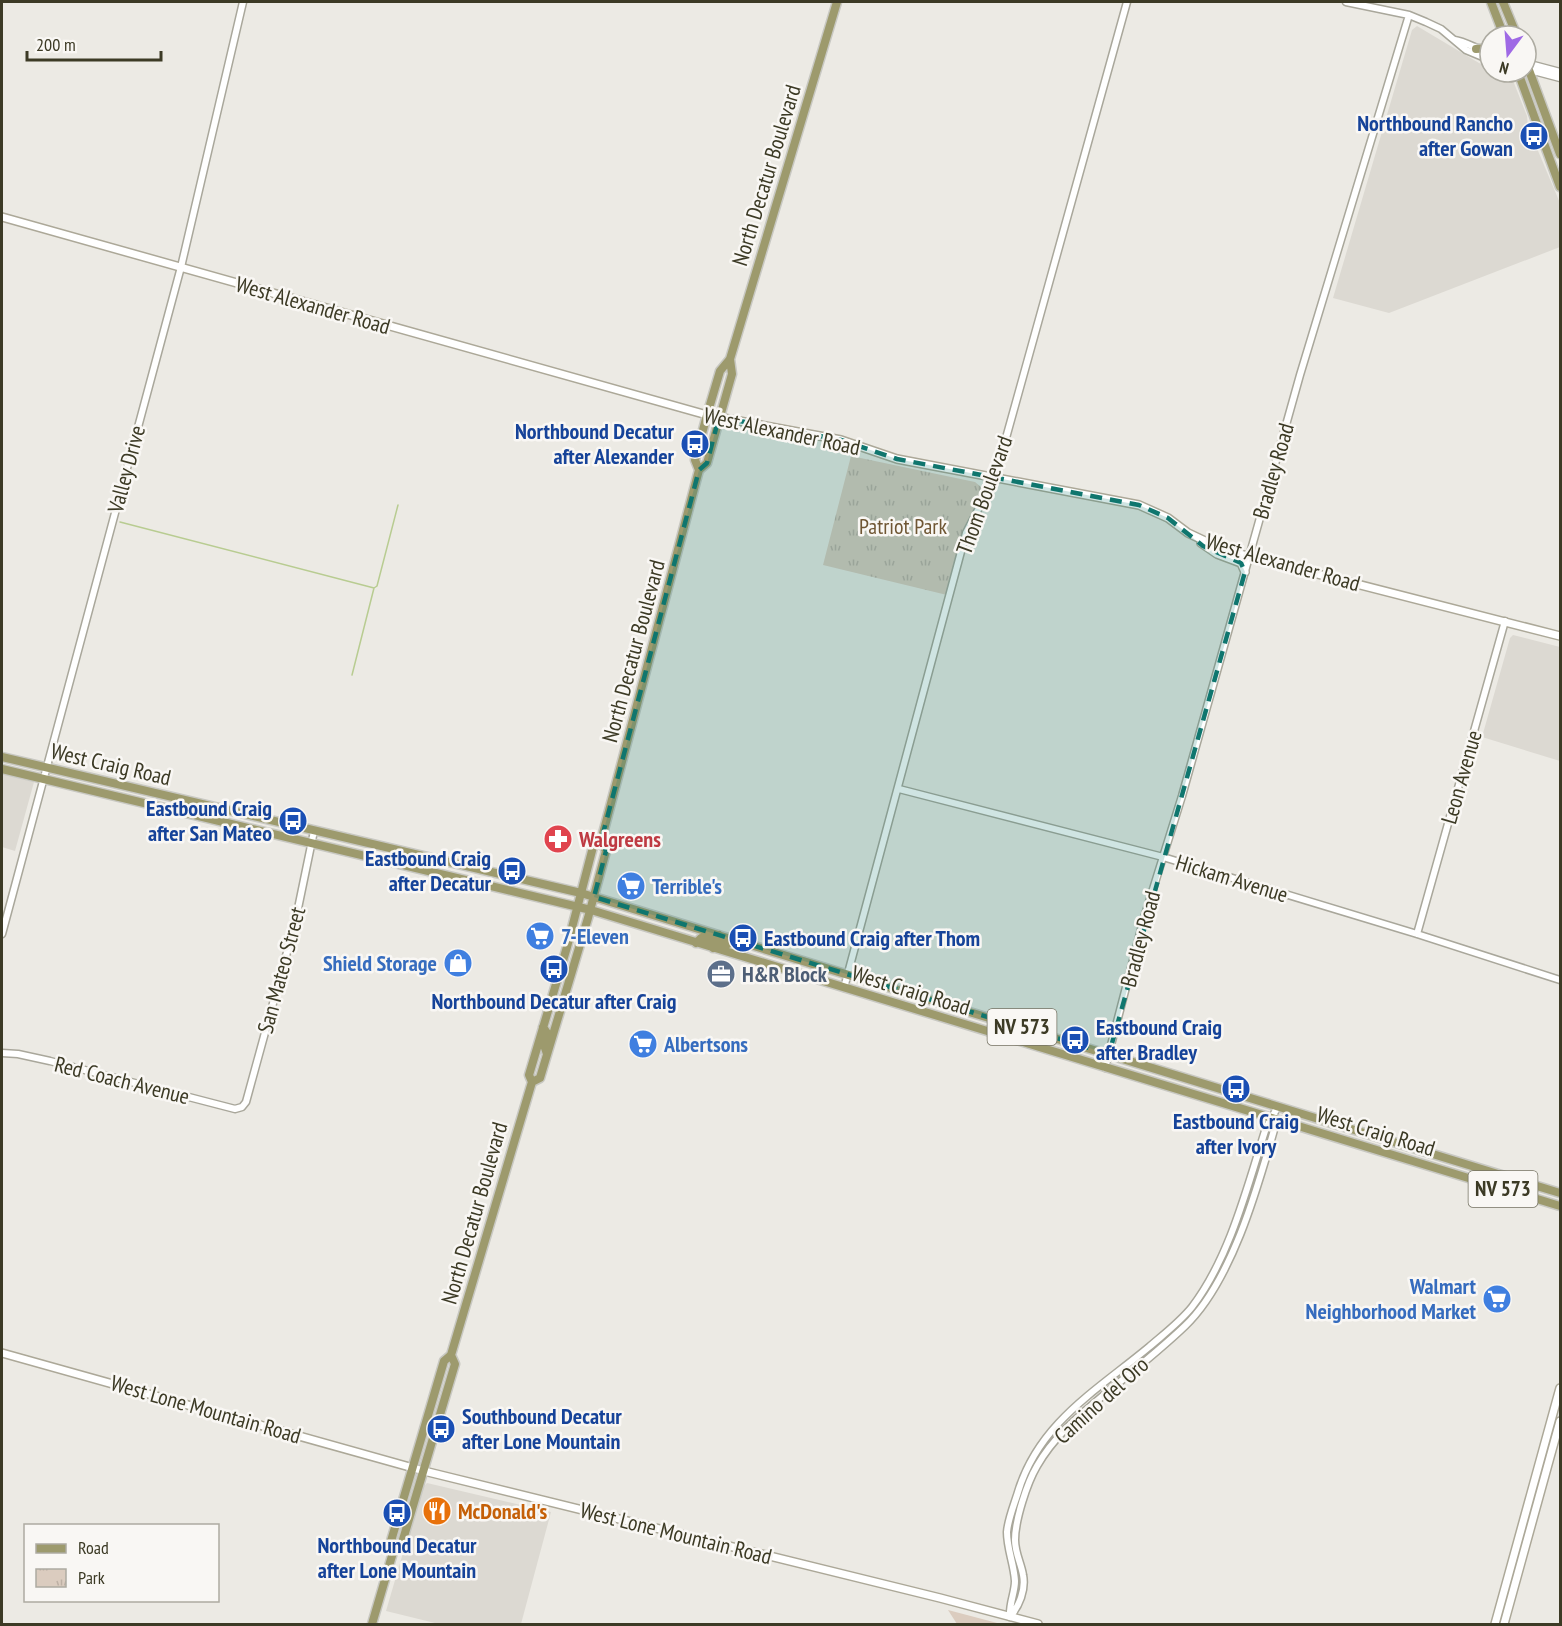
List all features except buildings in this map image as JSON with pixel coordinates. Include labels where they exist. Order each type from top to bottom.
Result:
[{"type":"main road","name":"North Decatur Boulevard","points":[[699,470],[695,460],[707,415],[720,371],[730,359],[837,2]]},
{"type":"main road","points":[[1491,2],[1500,24]]},
{"type":"main road","points":[[1503,2],[1511,24]]},
{"type":"main road","points":[[1522,84],[1560,187]]},
{"type":"main road","points":[[1534,84],[1560,154]]},
{"type":"main road","name":"West Alexander Road","points":[[2,217],[707,415],[841,440],[897,459],[1139,505],[1168,518],[1195,537],[1224,550],[1560,636]]},
{"type":"main road","name":"North Decatur Boulevard","points":[[372,1624],[394,1549],[391,1541],[412,1467],[444,1361],[451,1355],[532,1082],[529,1075],[593,847],[601,841],[699,470],[707,463],[732,374],[730,359]]},
{"type":"main road","points":[[1195,537],[1203,546],[1217,554],[1240,562],[1245,572]]},
{"type":"main road","name":"West Craig Road","points":[[2,757],[581,893],[1560,1193]]},
{"type":"main road","name":"West Craig Road","points":[[2,769],[578,906],[1560,1206]]},
{"type":"main road","name":"North Decatur Boulevard","points":[[532,1082],[540,1078],[591,910],[606,851],[601,841]]},
{"type":"main road","points":[[453,876],[456,864]]},
{"type":"main road","points":[[696,943],[701,938],[711,940],[719,935]]},
{"type":"main road","points":[[713,948],[718,943],[728,944],[735,940]]},
{"type":"main road","points":[[543,1027],[547,1033],[544,1045],[547,1055]]},
{"type":"main road","points":[[538,1042],[542,1050],[539,1062],[543,1068]]},
{"type":"main road","points":[[1481,1182],[1484,1170]]},
{"type":"main road","name":"West Lone Mountain Road","points":[[2,1353],[424,1471],[923,1593],[1038,1624]]},
{"type":"main road","name":"North Decatur Boulevard","points":[[394,1549],[402,1544],[424,1471],[455,1364],[451,1355]]},
{"type":"main road","points":[[1495,1624],[1560,1388]]},
{"type":"main road","points":[[1504,1624],[1560,1420]]},
{"type":"street","name":"Valley Drive","points":[[2,934],[181,267],[243,2]]},
{"type":"street","name":"Thom Boulevard","points":[[844,988],[966,533],[994,479],[1127,2]]},
{"type":"street","points":[[1346,2],[1409,15],[1441,29],[1455,40],[1457,45],[1478,55]]},
{"type":"street","name":"Bradley Road","points":[[1105,1068],[1300,375],[1327,294],[1409,15]]},
{"type":"street","points":[[1455,40],[1461,40],[1476,49]]},
{"type":"street","points":[[1538,67],[1560,72]]},
{"type":"street","points":[[1538,69],[1560,78]]},
{"type":"street","name":"Leon Avenue","points":[[1417,934],[1505,621]]},
{"type":"street","name":"Hickam Avenue","points":[[899,789],[1163,857],[1560,980]]},
{"type":"street","name":"San Mateo Street","points":[[242,1107],[246,1101],[295,923],[314,831]]},
{"type":"street","name":"Red Coach Avenue","points":[[2,1053],[50,1061],[235,1109],[242,1107]]},
{"type":"street","name":"Camino del Oro","points":[[1010,1617],[1009,1605],[1015,1583],[1008,1552],[1008,1523],[1030,1460],[1044,1438],[1068,1413],[1170,1329],[1193,1305],[1215,1268],[1248,1189],[1267,1127],[1277,1107]]},
{"type":"highlighted area","points":[[719,417],[841,440],[897,459],[1139,505],[1168,518],[1203,546],[1241,563],[1245,572],[1109,1054],[594,897],[606,851],[601,841],[699,470],[707,463]]},
{"type":"shaded area","points":[[1417,26],[1478,62],[1478,84],[1514,84],[1527,116],[1528,127],[1560,203],[1560,247],[1389,313],[1333,298],[1412,30]]},
{"type":"shaded area","points":[[1513,635],[1560,647],[1560,761],[1482,737],[1510,638]]},
{"type":"shaded area","points":[[2,774],[34,782],[15,851],[2,847]]},
{"type":"shaded area","points":[[427,1483],[551,1512],[521,1624],[439,1624],[386,1611],[422,1488]]},
{"type":"green space","name":"Patriot Park","points":[[851,456],[975,482],[981,487],[982,494],[963,533],[947,595],[823,565]]},
{"type":"green space","points":[[948,1610],[1001,1624],[957,1624]]},
{"type":"waterway","points":[[352,675],[398,505]]},
{"type":"waterway","points":[[120,522],[374,588]]},
{"type":"place","name":"Northbound Rancho after Gowan","points":[[1534,136]]},
{"type":"place","name":"Northbound Decatur after Alexander","points":[[695,444]]},
{"type":"place","name":"Eastbound Craig after San Mateo","points":[[293,821]]},
{"type":"place","name":"Walgreens","points":[[558,839]]},
{"type":"place","name":"Eastbound Craig after Decatur","points":[[512,871]]},
{"type":"place","name":"Terrible's","points":[[631,886]]},
{"type":"place","name":"7-Eleven","points":[[540,936]]},
{"type":"place","name":"Eastbound Craig after Thom","points":[[743,938]]},
{"type":"place","name":"Shield Storage","points":[[458,963]]},
{"type":"place","name":"Northbound Decatur after Craig","points":[[554,969]]},
{"type":"place","name":"H&R Block","points":[[721,974]]},
{"type":"place","name":"Eastbound Craig after Bradley","points":[[1075,1040]]},
{"type":"place","name":"Albertsons","points":[[643,1044]]},
{"type":"place","name":"Eastbound Craig after Ivory","points":[[1236,1089]]},
{"type":"place","name":"Walmart Neighborhood Market","points":[[1497,1299]]},
{"type":"place","name":"Southbound Decatur after Lone Mountain","points":[[441,1429]]},
{"type":"place","name":"McDonald's","points":[[437,1511]]},
{"type":"place","name":"Northbound Decatur after Lone Mountain","points":[[397,1513]]}]
